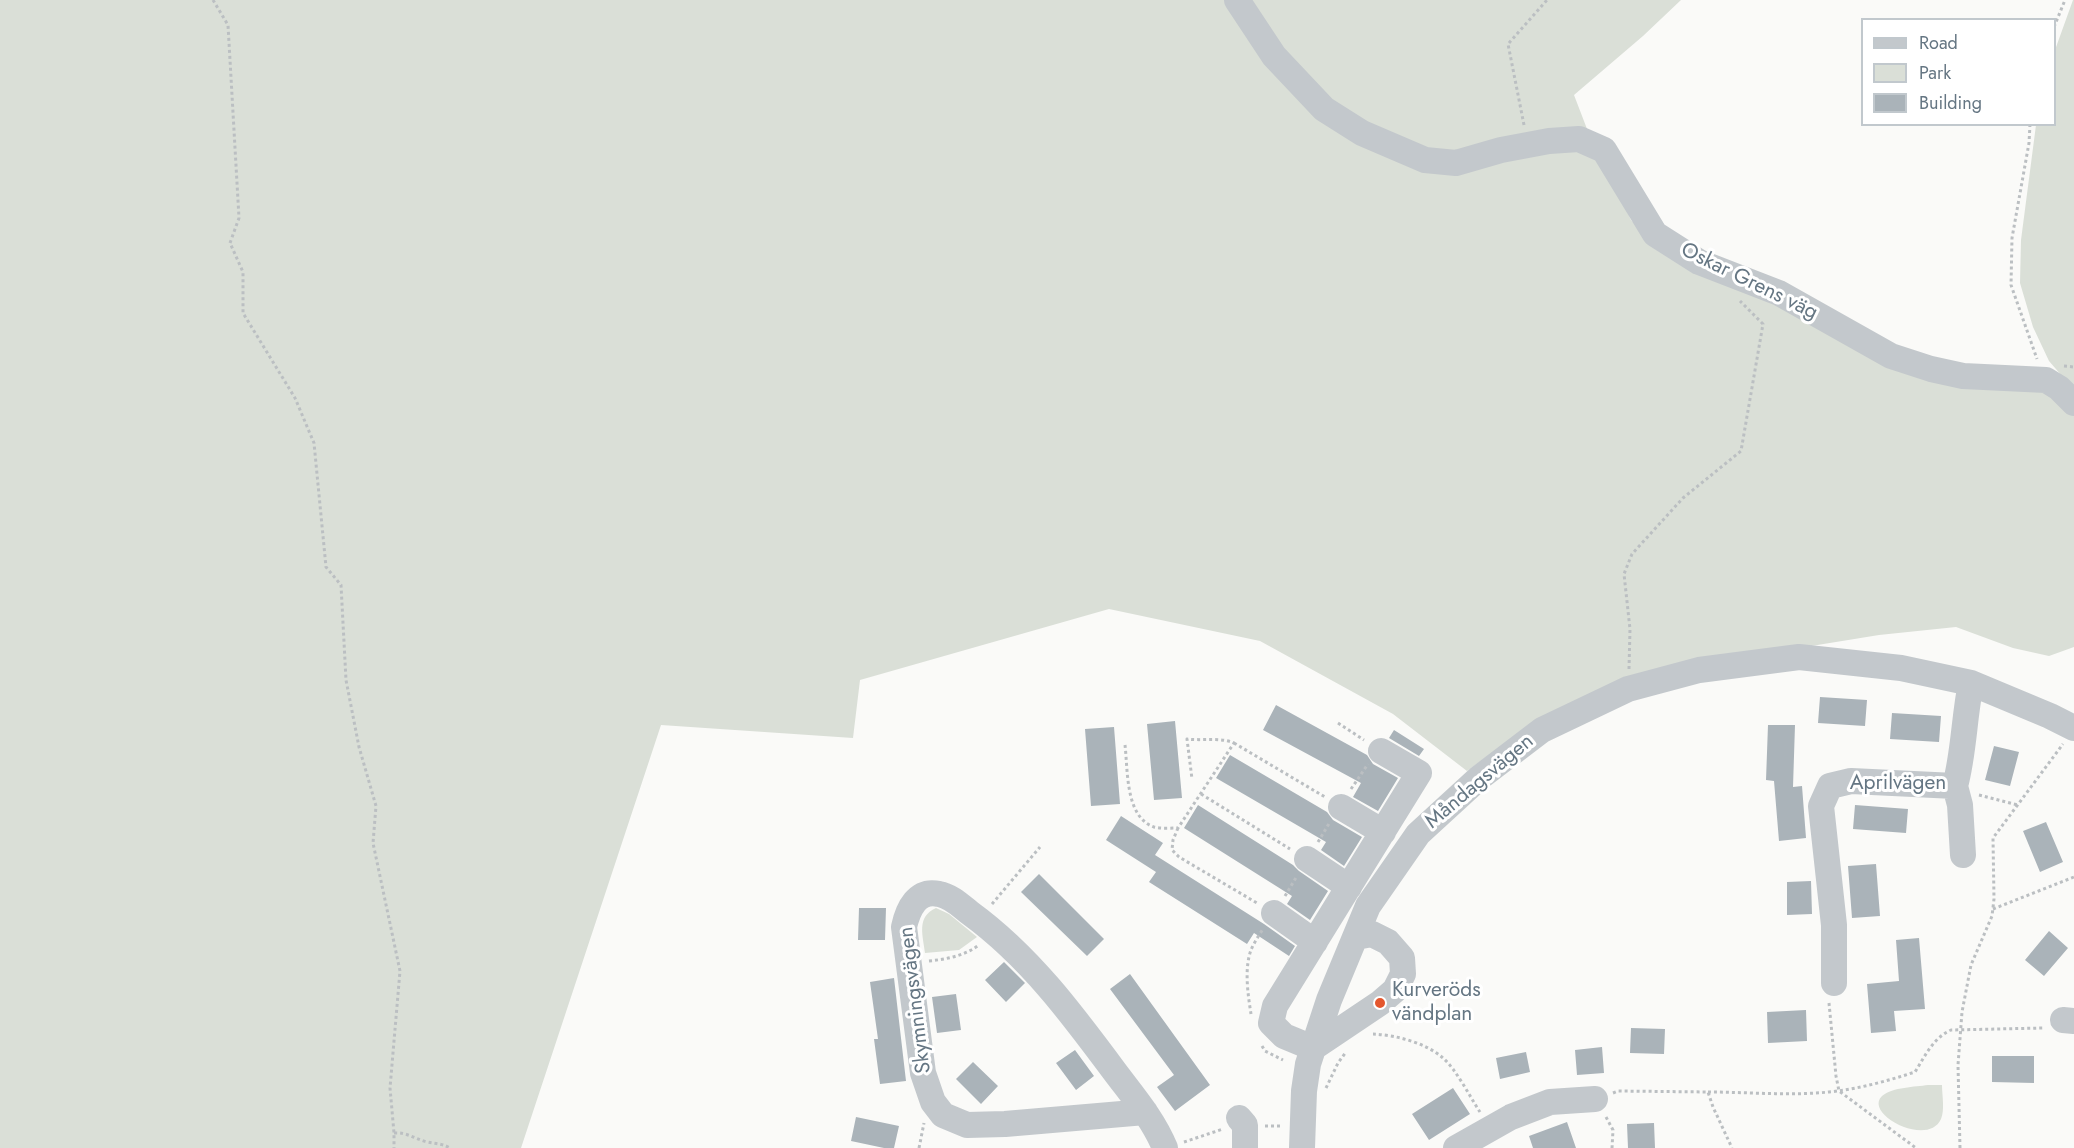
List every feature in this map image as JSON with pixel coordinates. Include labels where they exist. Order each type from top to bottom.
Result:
[{"type":"street","name":"Oskar Grens väg","points":[[1237,0],[1274,56],[1324,109],[1362,133],[1425,160],[1456,163],[1501,150],[1549,141],[1579,139],[1604,150],[1655,234],[1700,262],[1779,293],[1891,356],[1931,369],[1963,376],[2046,380]]},
{"type":"street","points":[[2046,380],[2059,388],[2074,403]]},
{"type":"street","name":"Måndagsvägen","points":[[1302,1148],[1304,1092],[1308,1064],[1329,1000],[1368,906],[1418,834],[1479,778],[1542,730],[1628,688],[1699,670],[1799,657],[1901,668],[1971,683],[2074,727]]},
{"type":"street","name":"Aprilvägen","points":[[1834,983],[1834,925],[1821,806],[1830,786],[1851,781],[1955,786],[1971,683]]},
{"type":"street","points":[[1356,937],[1372,934],[1388,942],[1402,958],[1403,974],[1395,990],[1380,1003],[1313,1048],[1284,1036],[1271,1023],[1275,1006],[1419,772],[1381,751]]},
{"type":"street","points":[[1955,786],[1960,805],[1963,855]]},
{"type":"street","points":[[1341,807],[1383,832]]},
{"type":"street","points":[[1307,859],[1348,887]]},
{"type":"street","name":"Skymningsvägen","points":[[1145,1112],[967,1125],[943,1115],[933,1102],[923,1073],[904,927],[908,910],[915,900],[928,893],[940,894],[956,902],[987,925],[1036,972],[1076,1019],[1145,1112],[1157,1129],[1165,1148]]},
{"type":"street","points":[[1274,913],[1315,942]]},
{"type":"street","points":[[1455,1148],[1511,1117],[1550,1102],[1595,1099]]},
{"type":"street","points":[[1239,1118],[1245,1125],[1245,1148]]},
{"type":"path","points":[[213,0],[228,25],[238,218],[230,243],[243,272],[243,312],[295,398],[314,443],[326,567],[341,585],[346,680],[359,747],[376,806],[373,843],[400,970],[390,1088],[394,1148]]},
{"type":"path","points":[[1529,145],[1508,44],[1547,0]]},
{"type":"path","points":[[2056,24],[2065,0]]},
{"type":"path","points":[[2030,126],[2012,238],[2011,285],[2028,338],[2046,380]]},
{"type":"path","points":[[1628,688],[1630,629],[1624,574],[1632,554],[1683,498],[1741,451],[1763,324],[1739,301]]},
{"type":"path","points":[[1960,1148],[1958,1065],[1961,1028],[1971,965],[1992,916],[1993,838],[2074,727]]},
{"type":"path","points":[[1191,779],[1187,739],[1207,741],[1224,739],[1341,807]]},
{"type":"path","points":[[1234,743],[1178,828],[1172,850],[1179,857],[1274,913]]},
{"type":"path","points":[[1125,745],[1132,807],[1138,816],[1155,827],[1178,828]]},
{"type":"path","points":[[1955,786],[1965,792],[2018,805]]},
{"type":"path","points":[[1200,794],[1307,859]]},
{"type":"path","points":[[910,963],[950,958],[972,950],[1040,847]]},
{"type":"path","points":[[1993,909],[2074,877]]},
{"type":"path","points":[[1834,983],[1829,999],[1839,1090],[1916,1148]]},
{"type":"path","points":[[1612,1148],[1613,1130],[1595,1099],[1618,1091],[1799,1093],[1859,1088],[1915,1072],[1934,1042],[1943,1033],[1961,1028],[2045,1028],[2068,1020]]},
{"type":"path","points":[[1367,1036],[1386,1035],[1438,1054],[1444,1059],[1491,1127]]},
{"type":"path","points":[[1304,1092],[1320,1094],[1325,1091],[1347,1050]]},
{"type":"path","points":[[1708,1092],[1732,1148]]},
{"type":"path","points":[[394,1132],[405,1132],[426,1142],[439,1142],[450,1148]]},
{"type":"green space","points":[[0,0],[1681,0],[1574,95],[1597,155],[1631,220],[1650,240],[1901,368],[2074,390],[2074,647],[2049,656],[2013,648],[1956,627],[1879,635],[1799,648],[1536,721],[1467,771],[1393,714],[1260,641],[1109,609],[860,680],[853,738],[661,725],[521,1148],[0,1148]]},
{"type":"green space","points":[[2074,0],[2074,390],[2049,361],[2033,327],[2020,283],[2021,240],[2036,126],[2056,126],[2056,47]]},
{"type":"green space","points":[[936,908],[949,914],[977,937],[959,950],[925,953],[923,921]]},
{"type":"green space","points":[[1942,1085],[1942,1115],[1934,1127],[1924,1130],[1912,1129],[1889,1119],[1881,1111],[1879,1103],[1882,1096],[1887,1093],[1898,1089]]},
{"type":"building","points":[[1820,697],[1867,700],[1865,726],[1818,723]]},
{"type":"building","points":[[1276,705],[1367,755],[1373,764],[1398,778],[1378,811],[1353,797],[1361,783],[1263,730]]},
{"type":"building","points":[[1892,713],[1941,716],[1939,742],[1890,739]]},
{"type":"building","points":[[1175,721],[1182,798],[1154,800],[1147,724]]},
{"type":"building","points":[[1768,725],[1795,725],[1793,787],[1802,786],[1806,838],[1779,841],[1774,781],[1766,780]]},
{"type":"building","points":[[1114,727],[1120,804],[1091,806],[1085,729]]},
{"type":"building","points":[[1394,730],[1424,749],[1419,756],[1389,738]]},
{"type":"building","points":[[1994,746],[2019,752],[2010,786],[1985,780]]},
{"type":"building","points":[[1230,755],[1327,812],[1333,820],[1362,837],[1344,866],[1321,850],[1326,842],[1216,778]]},
{"type":"building","points":[[1198,805],[1293,865],[1328,891],[1310,920],[1287,904],[1292,896],[1184,828]]},
{"type":"building","points":[[1855,805],[1908,809],[1906,833],[1853,829]]},
{"type":"building","points":[[1121,816],[1163,843],[1155,855],[1295,946],[1289,956],[1254,933],[1247,944],[1149,882],[1156,872],[1106,840]]},
{"type":"building","points":[[2046,822],[2063,862],[2040,872],[2023,831]]},
{"type":"building","points":[[1876,864],[1880,916],[1852,918],[1848,866]]},
{"type":"building","points":[[1039,874],[1104,939],[1087,956],[1021,892]]},
{"type":"building","points":[[1811,881],[1812,914],[1787,915],[1787,882]]},
{"type":"building","points":[[859,908],[886,908],[885,940],[858,940]]},
{"type":"building","points":[[2049,931],[2068,948],[2044,976],[2025,960]]},
{"type":"building","points":[[1919,938],[1925,1009],[1894,1011],[1896,1031],[1871,1033],[1867,984],[1899,981],[1896,940]]},
{"type":"building","points":[[1004,962],[1025,983],[1006,1002],[985,980]]},
{"type":"building","points":[[1130,974],[1210,1085],[1175,1111],[1157,1087],[1174,1075],[1110,989]]},
{"type":"building","points":[[894,978],[906,1081],[880,1084],[874,1039],[878,1039],[870,982]]},
{"type":"building","points":[[956,994],[961,1030],[937,1033],[932,997]]},
{"type":"building","points":[[1806,1010],[1807,1041],[1768,1043],[1767,1012]]},
{"type":"building","points":[[1631,1028],[1665,1029],[1664,1054],[1630,1053]]},
{"type":"building","points":[[1602,1047],[1604,1073],[1577,1075],[1575,1050]]},
{"type":"building","points":[[1075,1050],[1094,1076],[1076,1090],[1056,1063]]},
{"type":"building","points":[[1526,1052],[1530,1072],[1500,1079],[1496,1058]]},
{"type":"building","points":[[1992,1056],[2034,1056],[2034,1083],[1992,1082]]},
{"type":"building","points":[[973,1062],[998,1086],[981,1104],[956,1079]]},
{"type":"building","points":[[1453,1088],[1470,1114],[1429,1140],[1412,1114]]},
{"type":"building","points":[[856,1117],[899,1126],[894,1148],[851,1141]]},
{"type":"building","points":[[1567,1122],[1576,1148],[1533,1148],[1529,1136]]},
{"type":"building","points":[[1654,1123],[1655,1148],[1628,1148],[1627,1124]]},
{"type":"place","name":"Kurveröds vändplan","points":[[1380,1003]]}]
